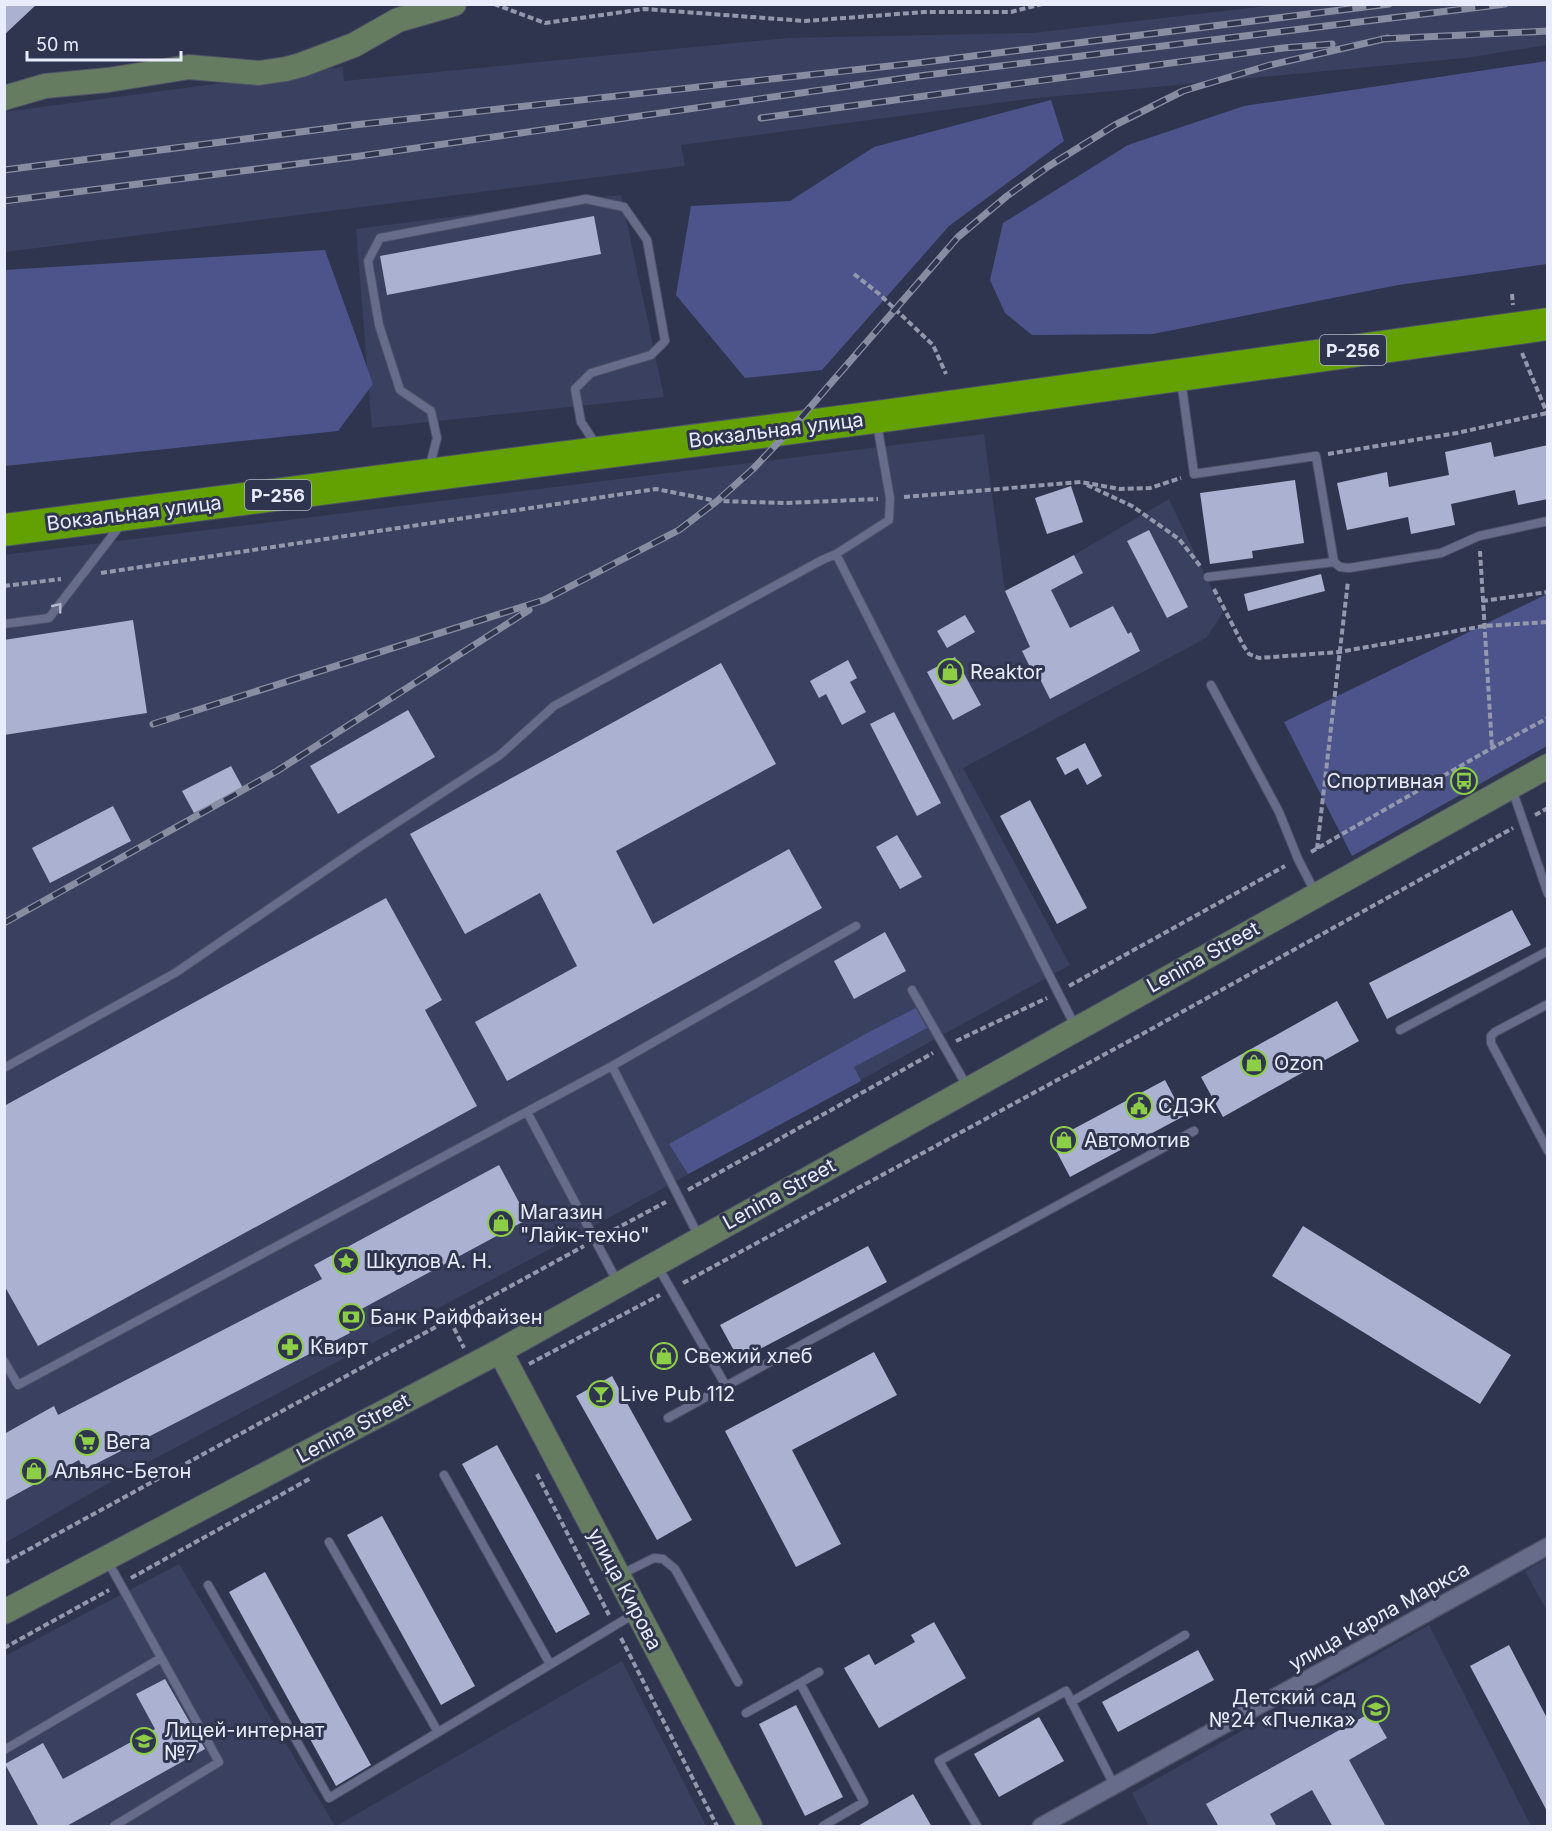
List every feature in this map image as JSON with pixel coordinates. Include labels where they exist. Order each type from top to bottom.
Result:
[{"type":"highway","name":"Вокзальная улица","points":[[4,530],[876,417],[1540,327]]},
{"type":"main road","points":[[4,98],[45,86],[108,80],[189,67],[259,73],[286,69],[354,45],[398,20],[454,4]]},
{"type":"main road","name":"Lenina Street","points":[[4,1612],[500,1351],[1548,766]]},
{"type":"main road","name":"улица Кирова","points":[[500,1351],[750,1827]]},
{"type":"street","name":"улица Карла Маркса","points":[[1047,1825],[1548,1546]]},
{"type":"lane","points":[[428,475],[437,438],[431,411],[400,390],[379,326],[368,261],[380,238],[586,200],[624,207],[647,240],[665,341],[651,355],[591,373],[575,390],[581,422],[601,453]]},
{"type":"lane","points":[[1180,374],[1194,474],[1316,456],[1334,562],[1340,567],[1349,568],[1440,553],[1479,536],[1548,521]]},
{"type":"lane","points":[[4,1068],[175,973],[364,844],[500,755],[554,705],[836,554],[889,520],[890,498],[876,417]]},
{"type":"lane","points":[[4,624],[49,618],[129,514]]},
{"type":"lane","points":[[836,554],[1076,1028]]},
{"type":"lane","points":[[1208,577],[1334,562]]},
{"type":"lane","points":[[1211,685],[1279,812],[1298,859],[1317,894]]},
{"type":"lane","points":[[1511,786],[1548,894]]},
{"type":"lane","points":[[4,1361],[18,1385],[612,1066],[856,926]]},
{"type":"lane","points":[[1400,1030],[1548,951]]},
{"type":"lane","points":[[912,990],[968,1088]]},
{"type":"lane","points":[[1548,1004],[1491,1036],[1491,1043],[1548,1150]]},
{"type":"lane","points":[[612,1066],[700,1238]]},
{"type":"lane","points":[[527,1112],[619,1284]]},
{"type":"lane","points":[[668,1418],[1194,1131]]},
{"type":"lane","points":[[656,1262],[726,1386]]},
{"type":"lane","points":[[444,1475],[550,1664]]},
{"type":"lane","points":[[329,1542],[438,1732]]},
{"type":"lane","points":[[106,1558],[219,1762],[114,1827]]},
{"type":"lane","points":[[619,1576],[654,1558],[663,1559],[675,1569],[738,1682]]},
{"type":"lane","points":[[208,1585],[328,1798],[637,1612]]},
{"type":"lane","points":[[1071,1702],[1185,1635]]},
{"type":"lane","points":[[4,1750],[161,1658]]},
{"type":"lane","points":[[746,1713],[819,1672]]},
{"type":"lane","points":[[800,1683],[864,1802],[823,1827]]},
{"type":"lane","points":[[977,1827],[939,1761],[1066,1691],[1115,1787]]},
{"type":"path","points":[[494,4],[545,23],[644,9],[806,21],[924,12],[1011,12],[1042,4]]},
{"type":"path","points":[[854,274],[878,293],[933,345],[946,374]]},
{"type":"path","points":[[1316,456],[1457,433],[1547,413]]},
{"type":"path","points":[[4,586],[656,489],[717,501],[786,503],[890,498],[1081,482],[1120,489],[1150,488],[1194,474]]},
{"type":"path","points":[[1081,482],[1132,506],[1179,539],[1208,577],[1249,654],[1258,658],[1339,652],[1484,626],[1548,622]]},
{"type":"path","points":[[1479,536],[1492,748]]},
{"type":"path","points":[[1317,849],[1349,568]]},
{"type":"path","points":[[1482,601],[1548,592]]},
{"type":"path","points":[[4,1563],[945,1047],[1059,992],[1548,718]]},
{"type":"path","points":[[512,1373],[1144,1033],[1548,808]]},
{"type":"path","points":[[536,1472],[717,1827]]},
{"type":"path","points":[[4,1648],[317,1475]]},
{"type":"shaded area","points":[[1284,4],[1547,5],[1547,45],[1465,58],[1027,99],[681,145],[685,166],[5,252],[4,112],[343,67],[344,81],[788,38],[1033,33]]},
{"type":"shaded area","points":[[1547,61],[1547,264],[1398,285],[1153,334],[1032,335],[1005,313],[990,280],[1003,223],[1128,145],[1244,106]]},
{"type":"shaded area","points":[[1051,100],[1064,141],[949,226],[822,370],[745,378],[676,295],[691,206],[790,201],[874,147]]},
{"type":"shaded area","points":[[621,195],[664,397],[372,428],[356,229]]},
{"type":"shaded area","points":[[325,250],[373,384],[338,431],[5,466],[5,270]]},
{"type":"shaded area","points":[[984,434],[1005,591],[1074,555],[1169,499],[1223,613],[1206,638],[963,768],[1070,965],[627,1208],[105,1485],[5,1543],[4,555]]},
{"type":"shaded area","points":[[1547,594],[1547,746],[1352,856],[1284,722]]},
{"type":"shaded area","points":[[916,1008],[927,1028],[854,1067],[861,1081],[688,1174],[669,1144]]},
{"type":"shaded area","points":[[1547,1558],[1547,1611],[1525,1571]]},
{"type":"shaded area","name":"Лицей-интернат №7","points":[[179,1564],[335,1826],[5,1826],[5,1656]]},
{"type":"shaded area","name":"Детский сад №24 «Пчелка»","points":[[1429,1625],[1531,1826],[1149,1826],[1132,1793]]},
{"type":"shaded area","points":[[622,1661],[706,1826],[338,1825]]},
{"type":"building","points":[[4,4],[37,4],[4,35]]},
{"type":"building","points":[[594,216],[601,254],[387,295],[380,256]]},
{"type":"building","points":[[1491,442],[1494,457],[1548,445],[1548,499],[1518,505],[1515,490],[1451,504],[1455,525],[1411,534],[1408,517],[1347,530],[1337,483],[1387,472],[1389,487],[1449,475],[1445,452]]},
{"type":"building","points":[[1295,480],[1304,543],[1252,551],[1253,558],[1210,564],[1200,493]]},
{"type":"building","points":[[1071,486],[1083,522],[1047,534],[1035,498]]},
{"type":"building","points":[[1149,530],[1188,607],[1167,618],[1127,541]]},
{"type":"building","points":[[1074,555],[1083,573],[1051,590],[1070,628],[1113,606],[1128,634],[1131,632],[1140,651],[1050,699],[1035,669],[1032,671],[1022,651],[1030,647],[1005,591]]},
{"type":"building","points":[[1321,574],[1325,591],[1248,611],[1244,594]]},
{"type":"building","points":[[965,615],[975,632],[947,648],[937,631]]},
{"type":"building","points":[[133,620],[147,713],[4,735],[4,640]]},
{"type":"building","points":[[955,657],[981,705],[953,720],[927,672]]},
{"type":"building","points":[[848,660],[857,678],[850,682],[866,712],[842,725],[826,694],[819,698],[810,681]]},
{"type":"building","points":[[721,663],[776,764],[616,851],[653,924],[789,849],[822,908],[507,1081],[475,1022],[577,966],[540,893],[465,934],[410,834]]},
{"type":"building","points":[[408,710],[435,757],[338,814],[310,766]]},
{"type":"building","points":[[894,712],[941,803],[917,816],[870,724]]},
{"type":"building","points":[[1085,743],[1102,776],[1087,785],[1078,768],[1065,775],[1056,758]]},
{"type":"building","points":[[231,766],[243,788],[194,813],[182,791]]},
{"type":"building","points":[[1030,800],[1087,908],[1057,924],[1000,816]]},
{"type":"building","points":[[113,806],[131,841],[50,883],[32,848]]},
{"type":"building","points":[[897,835],[922,877],[900,889],[876,847]]},
{"type":"building","points":[[386,898],[442,1000],[425,1010],[477,1106],[38,1346],[4,1285],[4,1106]]},
{"type":"building","points":[[1512,910],[1531,945],[1387,1019],[1369,983]]},
{"type":"building","points":[[885,932],[906,971],[854,999],[834,961]]},
{"type":"building","points":[[1337,1001],[1359,1041],[1223,1117],[1201,1077]]},
{"type":"building","points":[[1165,1080],[1184,1116],[1070,1177],[1051,1141]]},
{"type":"building","points":[[499,1165],[528,1219],[343,1319],[350,1333],[84,1470],[79,1460],[4,1501],[4,1434],[54,1406],[58,1415],[322,1279],[314,1265]]},
{"type":"building","points":[[1303,1226],[1511,1355],[1480,1404],[1272,1276]]},
{"type":"building","points":[[868,1246],[887,1282],[739,1360],[720,1325]]},
{"type":"building","points":[[874,1352],[897,1395],[792,1450],[841,1544],[796,1567],[725,1431]]},
{"type":"building","points":[[612,1376],[692,1520],[657,1540],[576,1396]]},
{"type":"building","points":[[497,1445],[590,1614],[556,1633],[462,1464]]},
{"type":"building","points":[[382,1516],[475,1686],[441,1705],[347,1535]]},
{"type":"building","points":[[265,1572],[371,1765],[336,1786],[229,1592]]},
{"type":"building","points":[[934,1622],[966,1678],[879,1728],[844,1668],[869,1654],[875,1665],[915,1642],[911,1635]]},
{"type":"building","points":[[1509,1645],[1548,1720],[1548,1813],[1470,1666]]},
{"type":"building","points":[[1198,1650],[1214,1680],[1118,1732],[1102,1702]]},
{"type":"building","points":[[165,1679],[205,1749],[65,1827],[39,1827],[5,1764],[43,1743],[63,1779],[155,1729],[136,1694]]},
{"type":"building","points":[[796,1705],[843,1797],[805,1816],[759,1724]]},
{"type":"building","points":[[1372,1712],[1387,1738],[1349,1760],[1386,1827],[1333,1827],[1312,1790],[1270,1814],[1277,1827],[1219,1827],[1206,1804]]},
{"type":"building","points":[[1039,1717],[1064,1761],[999,1797],[974,1754]]},
{"type":"building","points":[[913,1794],[932,1827],[856,1827]]},
{"type":"railway","points":[[4,170],[354,125],[917,63],[1389,4]]},
{"type":"railway","points":[[4,201],[360,156],[919,76],[1505,4]]},
{"type":"railway","points":[[1382,39],[1548,31]]},
{"type":"railway","points":[[153,724],[544,600],[679,530],[753,469],[792,428],[958,237],[1007,196],[1049,166],[1115,125],[1183,91],[1270,65],[1388,38]]},
{"type":"railway","points":[[761,118],[1283,48],[1332,44]]},
{"type":"railway","points":[[4,923],[277,771],[529,610]]},
{"type":"place","name":"Reaktor","points":[[950,672]]},
{"type":"place","name":"Спортивная","points":[[1464,781]]},
{"type":"place","name":"Ozon","points":[[1254,1063]]},
{"type":"place","name":"СДЭК","points":[[1139,1106]]},
{"type":"place","name":"Автомотив","points":[[1064,1140]]},
{"type":"place","name":"Магазин \"Лайк-техно\"","points":[[501,1223]]},
{"type":"place","name":"Шкулов А. Н.","points":[[346,1261]]},
{"type":"place","name":"Банк Райффайзен","points":[[351,1317]]},
{"type":"place","name":"Квирт","points":[[290,1347]]},
{"type":"place","name":"Свежий хлеб","points":[[664,1356]]},
{"type":"place","name":"Live Pub 112","points":[[601,1394]]},
{"type":"place","name":"Вега","points":[[87,1442]]},
{"type":"place","name":"Альянс-Бетон","points":[[34,1471]]},
{"type":"place","name":"Детский сад №24 «Пчелка»","points":[[1376,1709]]},
{"type":"place","name":"Лицей-интернат №7","points":[[144,1741]]}]
